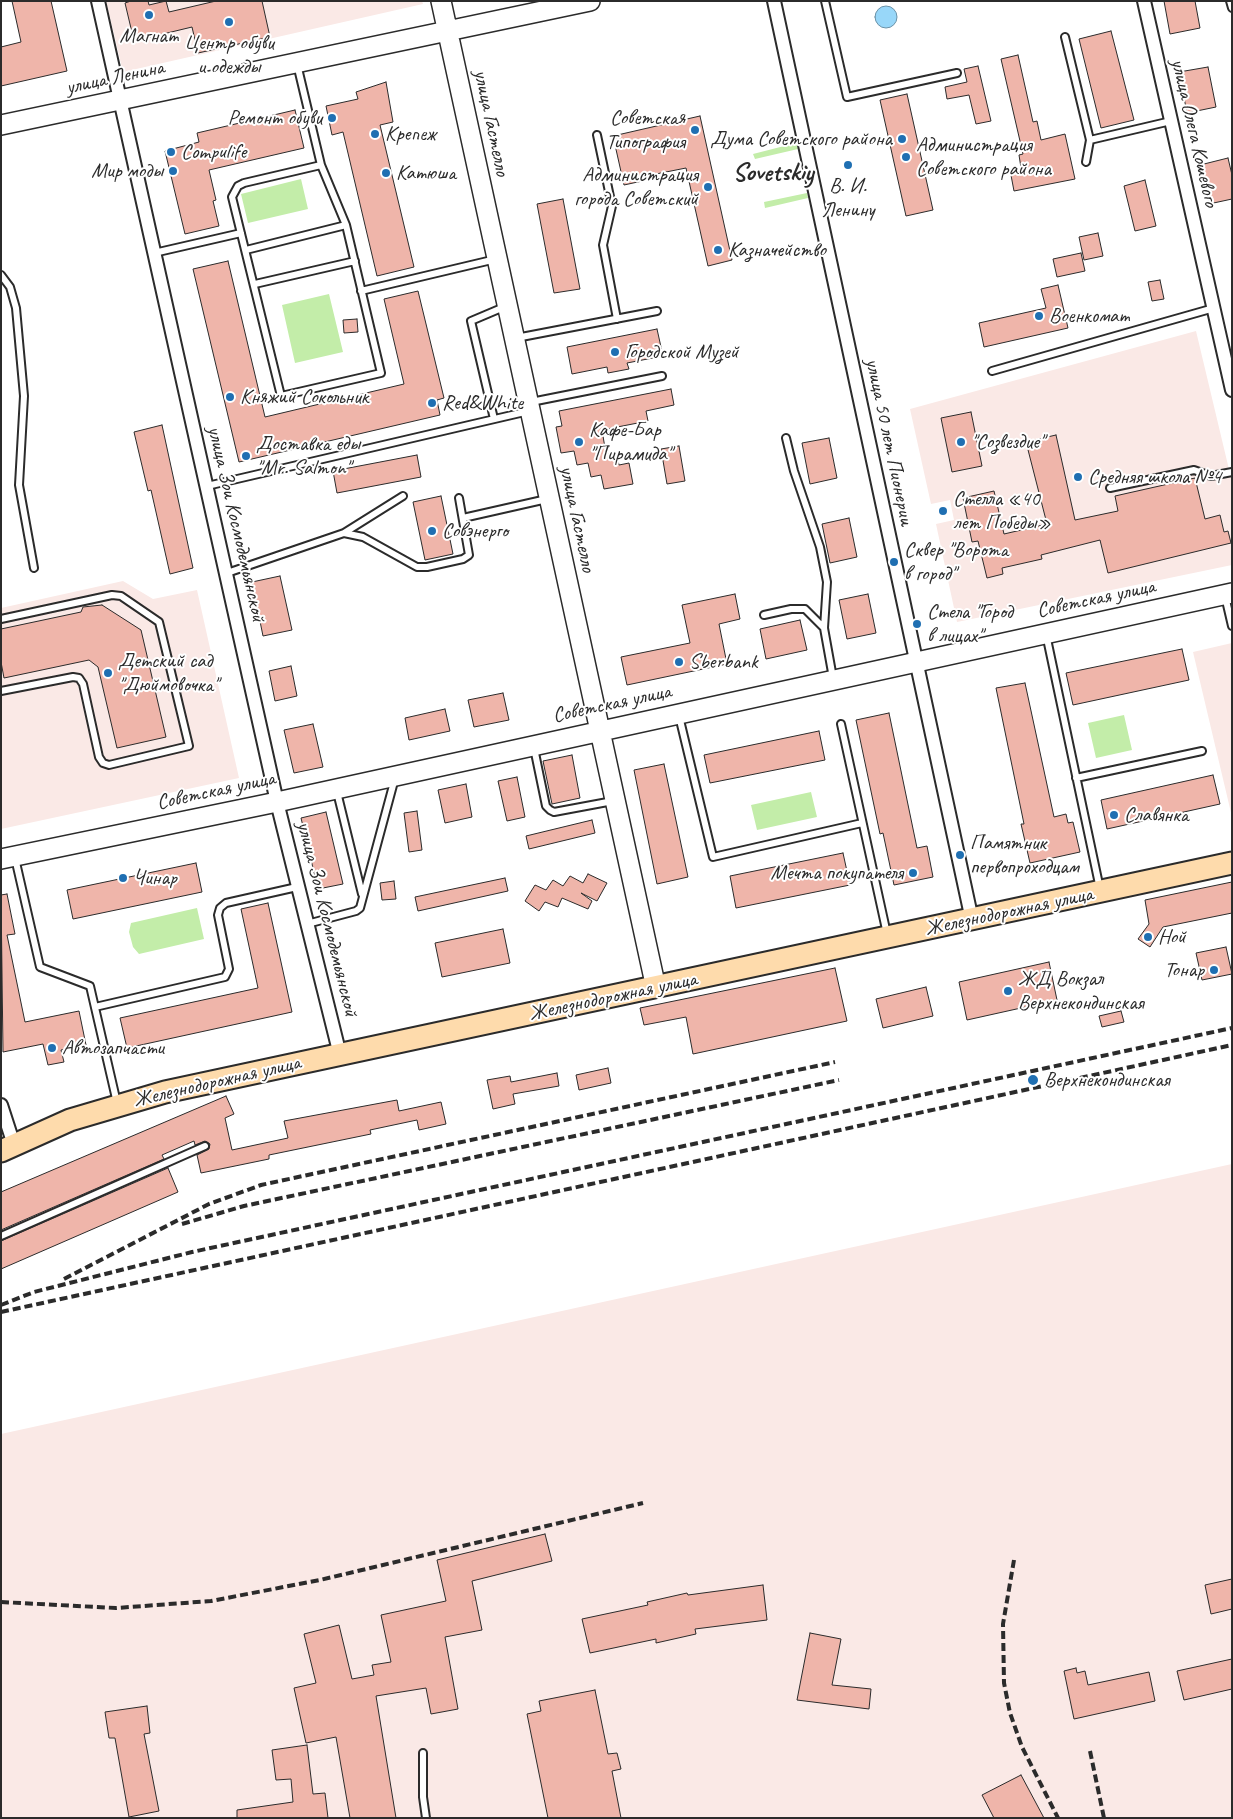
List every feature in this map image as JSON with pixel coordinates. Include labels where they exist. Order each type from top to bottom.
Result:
[{"type":"main road","name":"улица Гастелло","points":[[441,1],[656,988]]},
{"type":"main road","name":"улица Ленина","points":[[1,125],[590,1]]},
{"type":"main road","name":"Советская улица","points":[[8,858],[277,802],[678,712],[1228,593]]},
{"type":"main road","name":"Железнодорожная улица","points":[[8,1148],[61,1123],[165,1092],[1232,863]]},
{"type":"street","name":"улица Зои Космодемьянской","points":[[98,1],[277,802],[340,1055]]},
{"type":"street","name":"улица Олега Кошевого","points":[[1144,1],[1232,390]]},
{"type":"street","name":"улица 50 лет Пионерии","points":[[775,7],[972,920]]},
{"type":"street","points":[[1,1106],[8,1148]]},
{"type":"lane","points":[[825,1],[848,97],[957,72]]},
{"type":"lane","points":[[1230,1],[1232,8]]},
{"type":"lane","points":[[1065,37],[1090,140],[1086,162]]},
{"type":"lane","points":[[296,63],[321,165],[346,226],[381,373],[282,396],[232,197],[238,186],[321,165]]},
{"type":"lane","points":[[1090,140],[1171,121]]},
{"type":"lane","points":[[597,135],[612,206],[603,245],[617,319]]},
{"type":"lane","points":[[246,250],[346,226]]},
{"type":"lane","points":[[154,253],[241,233]]},
{"type":"lane","points":[[361,291],[498,259]]},
{"type":"lane","points":[[255,284],[355,261]]},
{"type":"lane","points":[[1,275],[10,287],[16,308],[24,396],[19,485],[34,568]]},
{"type":"lane","points":[[494,419],[471,321],[508,305]]},
{"type":"lane","points":[[992,371],[1214,308]]},
{"type":"lane","points":[[515,339],[657,311]]},
{"type":"lane","points":[[207,486],[494,419],[530,406],[662,376]]},
{"type":"lane","points":[[786,438],[794,470],[822,556],[827,582],[824,628],[833,678]]},
{"type":"lane","points":[[1110,488],[1194,470],[1211,476],[1232,472]]},
{"type":"lane","points":[[227,573],[344,533],[403,496]]},
{"type":"lane","points":[[344,533],[363,537],[417,567],[427,567],[463,559],[469,554],[459,498]]},
{"type":"lane","points":[[463,518],[550,498]]},
{"type":"lane","points":[[1228,593],[1232,626]]},
{"type":"lane","points":[[1,619],[112,595],[122,596],[159,622],[189,746],[110,765],[103,763],[83,684],[79,678],[73,677],[1,691]]},
{"type":"lane","points":[[764,615],[791,609],[806,609],[824,628]]},
{"type":"lane","points":[[1046,633],[1100,892]]},
{"type":"lane","points":[[678,712],[713,857],[862,823]]},
{"type":"lane","points":[[841,724],[888,938]]},
{"type":"lane","points":[[533,744],[546,806],[550,810],[554,812],[615,800]]},
{"type":"lane","points":[[1076,778],[1202,751]]},
{"type":"lane","points":[[363,896],[396,775]]},
{"type":"lane","points":[[307,924],[356,912],[364,901],[336,788]]},
{"type":"lane","points":[[8,858],[40,967],[90,986],[117,1105]]},
{"type":"lane","points":[[95,1007],[225,977],[229,969],[218,915],[220,908],[226,903],[297,887]]},
{"type":"lane","points":[[1,1236],[205,1146]]},
{"type":"lane","points":[[423,1754],[423,1797],[426,1818]]},
{"type":"shaded area","points":[[106,1],[422,1],[423,4],[123,72]]},
{"type":"shaded area","name":"Средняя школа №4","points":[[1196,331],[1232,482],[1232,565],[957,622],[936,524],[954,520],[950,500],[931,504],[910,409]]},
{"type":"shaded area","name":"Детский сад \"Дюймовочка\"","points":[[123,581],[153,599],[197,590],[239,778],[1,829],[1,608]]},
{"type":"shaded area","points":[[1232,643],[1232,817],[1193,652]]},
{"type":"shaded area","points":[[1232,1164],[1232,1818],[1,1818],[1,1434]]},
{"type":"green space","points":[[796,143],[798,149],[755,159],[753,154]]},
{"type":"green space","points":[[301,179],[308,209],[248,223],[241,194]]},
{"type":"green space","points":[[807,193],[808,198],[765,208],[764,202]]},
{"type":"green space","points":[[329,294],[343,352],[295,363],[282,305]]},
{"type":"green space","points":[[1124,715],[1132,750],[1096,758],[1088,723]]},
{"type":"green space","points":[[811,792],[817,817],[757,830],[751,805]]},
{"type":"green space","points":[[197,908],[204,939],[139,954],[133,947],[129,932],[131,923]]},
{"type":"water","points":[[886,6],[894,9],[897,17],[894,25],[886,28],[878,25],[875,17],[878,9]]},
{"type":"building","points":[[12,1],[51,1],[67,71],[1,86],[1,47],[21,42]]},
{"type":"building","name":"Центр обуви и одежды","points":[[148,1],[149,5],[166,1],[169,12],[216,1],[262,1],[270,37],[198,53],[192,27],[134,41],[125,3]]},
{"type":"building","points":[[1164,1],[1195,1],[1200,28],[1170,34]]},
{"type":"building","points":[[1111,31],[1134,120],[1101,128],[1079,39]]},
{"type":"building","points":[[1018,55],[1033,122],[1037,121],[1041,140],[1065,134],[1075,179],[1014,191],[1010,170],[1021,168],[1019,155],[1023,154],[1001,59]]},
{"type":"building","points":[[978,66],[991,121],[976,124],[969,95],[947,99],[945,87],[967,82],[964,69]]},
{"type":"building","points":[[1208,67],[1216,107],[1187,113],[1179,72]]},
{"type":"building","points":[[386,82],[393,122],[380,125],[414,267],[377,276],[343,132],[332,135],[326,106],[358,99],[356,92]]},
{"type":"building","points":[[907,94],[933,210],[906,216],[880,100]]},
{"type":"building","points":[[295,110],[304,148],[209,170],[216,200],[213,201],[219,226],[185,234],[165,151],[199,142],[197,133]]},
{"type":"building","points":[[700,116],[732,260],[708,266],[686,168],[656,174],[656,178],[624,185],[613,136]]},
{"type":"building","points":[[1228,158],[1232,175],[1232,199],[1209,204],[1200,165]]},
{"type":"building","points":[[1145,180],[1156,226],[1135,231],[1124,186]]},
{"type":"building","points":[[563,199],[580,289],[554,293],[537,204]]},
{"type":"building","points":[[1098,233],[1103,256],[1084,260],[1079,237]]},
{"type":"building","points":[[1081,253],[1085,271],[1057,277],[1053,259]]},
{"type":"building","points":[[228,261],[265,417],[404,384],[384,299],[418,291],[444,398],[437,400],[440,415],[239,462],[193,269]]},
{"type":"building","points":[[1160,280],[1164,299],[1152,301],[1148,282]]},
{"type":"building","name":"Военкомат","points":[[1058,285],[1068,328],[984,347],[979,323],[1046,308],[1041,289]]},
{"type":"building","points":[[357,319],[358,332],[344,333],[343,320]]},
{"type":"building","name":"Городской Музей","points":[[657,329],[663,356],[627,363],[629,369],[608,373],[607,367],[572,374],[567,347]]},
{"type":"building","name":"Кафе-Бар \"Пирамида\"","points":[[671,389],[674,405],[646,411],[648,421],[602,430],[606,454],[616,452],[619,465],[629,463],[633,484],[604,489],[601,475],[591,477],[588,463],[577,465],[574,451],[561,453],[556,427],[562,426],[559,411]]},
{"type":"building","name":"\"Созвездие\"","points":[[971,412],[982,466],[952,472],[941,418]]},
{"type":"building","points":[[162,425],[193,568],[170,574],[151,490],[148,491],[134,432]]},
{"type":"building","points":[[1056,435],[1075,520],[1118,511],[1115,496],[1195,478],[1205,519],[1220,515],[1224,532],[1228,531],[1231,543],[1108,573],[1100,540],[1041,555],[1042,559],[1002,568],[1003,574],[987,578],[978,541],[972,542],[963,498],[994,491],[1004,534],[1047,524],[1026,442]]},
{"type":"building","points":[[829,438],[837,478],[810,484],[802,443]]},
{"type":"building","points":[[679,446],[685,481],[667,484],[661,449]]},
{"type":"building","points":[[417,455],[421,477],[337,493],[333,471]]},
{"type":"building","points":[[441,496],[453,554],[425,560],[413,502]]},
{"type":"building","points":[[849,518],[857,557],[830,563],[822,524]]},
{"type":"building","points":[[280,576],[292,630],[263,636],[252,582]]},
{"type":"building","points":[[735,594],[740,619],[719,624],[727,664],[627,685],[621,657],[690,643],[682,605]]},
{"type":"building","points":[[868,594],[876,633],[847,639],[839,600]]},
{"type":"building","points":[[102,605],[141,630],[166,737],[117,748],[98,667],[89,660],[4,678],[1,662],[1,629],[81,612],[83,607]]},
{"type":"building","points":[[800,620],[807,650],[766,659],[760,629]]},
{"type":"building","points":[[1182,649],[1189,680],[1073,705],[1066,673]]},
{"type":"building","points":[[291,666],[297,696],[275,701],[269,671]]},
{"type":"building","points":[[1025,683],[1054,817],[1066,814],[1068,823],[1073,822],[1080,852],[1030,863],[1021,824],[1024,824],[996,688]]},
{"type":"building","points":[[503,693],[509,720],[474,727],[468,700]]},
{"type":"building","points":[[445,709],[450,731],[409,740],[405,718]]},
{"type":"building","points":[[889,713],[917,848],[927,846],[933,877],[894,885],[883,833],[880,834],[856,720]]},
{"type":"building","points":[[313,724],[323,767],[294,773],[284,730]]},
{"type":"building","points":[[819,731],[825,760],[710,783],[704,755]]},
{"type":"building","points":[[572,755],[580,798],[552,804],[543,761]]},
{"type":"building","points":[[664,764],[688,877],[657,884],[634,770]]},
{"type":"building","points":[[1213,775],[1220,804],[1107,829],[1101,800]]},
{"type":"building","points":[[517,777],[525,817],[507,821],[498,781]]},
{"type":"building","points":[[466,784],[472,817],[445,823],[438,790]]},
{"type":"building","points":[[417,811],[422,850],[409,852],[404,813]]},
{"type":"building","points":[[326,812],[343,884],[318,889],[301,818]]},
{"type":"building","points":[[592,820],[595,833],[529,849],[526,836]]},
{"type":"building","points":[[843,853],[850,885],[736,908],[730,876]]},
{"type":"building","points":[[196,863],[202,892],[73,919],[67,890]]},
{"type":"building","points":[[588,874],[607,883],[597,901],[581,893],[592,901],[588,909],[562,898],[558,907],[545,902],[539,911],[525,901],[535,885],[546,890],[553,880],[563,886],[570,876],[583,883]]},
{"type":"building","points":[[505,878],[508,891],[418,911],[415,897]]},
{"type":"building","points":[[394,881],[396,899],[382,900],[380,883]]},
{"type":"building","points":[[1232,882],[1232,913],[1163,927],[1150,947],[1138,939],[1149,924],[1145,900]]},
{"type":"building","points":[[7,894],[15,934],[7,935],[25,1022],[79,1011],[86,1045],[61,1050],[64,1062],[48,1065],[43,1044],[3,1052],[1,895]]},
{"type":"building","points":[[268,903],[292,1012],[127,1048],[120,1018],[258,988],[241,909]]},
{"type":"building","points":[[503,929],[510,963],[442,977],[435,943]]},
{"type":"building","points":[[1226,947],[1232,974],[1202,980],[1196,953]]},
{"type":"building","name":"ЖД Вокзал Верхнекондинская","points":[[1049,962],[1057,1000],[967,1020],[959,982]]},
{"type":"building","points":[[835,968],[847,1021],[693,1054],[686,1017],[644,1025],[640,1008]]},
{"type":"building","points":[[926,987],[933,1016],[883,1028],[876,999]]},
{"type":"building","points":[[1121,1011],[1124,1022],[1102,1027],[1099,1016]]},
{"type":"building","points":[[608,1068],[611,1083],[579,1090],[576,1075]]},
{"type":"building","points":[[557,1073],[559,1086],[513,1094],[515,1104],[493,1109],[487,1080],[510,1076],[511,1082]]},
{"type":"building","points":[[226,1096],[234,1114],[225,1118],[232,1150],[288,1138],[284,1121],[397,1100],[399,1111],[441,1102],[446,1124],[419,1130],[417,1120],[370,1130],[371,1134],[269,1155],[269,1159],[201,1173],[197,1155],[209,1149],[210,1144],[205,1141],[195,1145],[194,1141],[162,1155],[164,1159],[1,1230],[1,1192]]},
{"type":"building","points":[[168,1168],[178,1192],[1,1269],[1,1241]]},
{"type":"building","points":[[545,1534],[552,1561],[472,1581],[482,1630],[445,1637],[458,1709],[431,1714],[426,1688],[376,1696],[396,1818],[350,1818],[336,1737],[306,1743],[294,1688],[316,1683],[304,1634],[339,1625],[352,1679],[374,1675],[372,1665],[391,1662],[381,1615],[446,1601],[437,1560]]},
{"type":"building","points":[[1232,1579],[1232,1609],[1211,1614],[1205,1585]]},
{"type":"building","points":[[763,1585],[767,1620],[695,1629],[696,1634],[656,1643],[656,1639],[590,1653],[582,1619],[648,1605],[647,1602],[687,1593],[688,1595]]},
{"type":"building","points":[[810,1633],[841,1639],[832,1685],[871,1689],[869,1709],[797,1700]]},
{"type":"building","points":[[1232,1659],[1232,1689],[1184,1700],[1177,1671]]},
{"type":"building","points":[[1076,1668],[1077,1673],[1085,1671],[1088,1685],[1149,1672],[1155,1701],[1074,1719],[1064,1671]]},
{"type":"building","points":[[595,1690],[608,1754],[617,1753],[621,1769],[612,1771],[621,1818],[548,1818],[527,1714],[541,1711],[539,1701]]},
{"type":"building","points":[[147,1706],[150,1733],[144,1734],[159,1811],[129,1817],[115,1738],[109,1738],[105,1712]]},
{"type":"building","points":[[307,1745],[313,1794],[325,1793],[328,1818],[237,1818],[237,1810],[293,1802],[291,1779],[276,1780],[272,1750]]},
{"type":"building","points":[[1021,1775],[1044,1818],[994,1818],[982,1795]]},
{"type":"railway","points":[[1,1305],[34,1292],[192,1252],[1232,1028]]},
{"type":"railway","points":[[1,1312],[1232,1045]]},
{"type":"railway","points":[[64,1279],[209,1204],[261,1185],[835,1062]]},
{"type":"railway","points":[[182,1224],[244,1206],[839,1080]]},
{"type":"railway","points":[[1,1602],[116,1608],[211,1601],[320,1580],[643,1503]]},
{"type":"railway","points":[[1014,1560],[1003,1624],[1004,1683],[1010,1713],[1022,1747],[1058,1818]]},
{"type":"railway","points":[[1090,1751],[1104,1818]]},
{"type":"place","name":"Магнат","points":[[149,15]]},
{"type":"place","name":"Центр обуви и одежды","points":[[229,22]]},
{"type":"place","name":"Ремонт обуви","points":[[332,118]]},
{"type":"place","name":"Советская Типография","points":[[695,130]]},
{"type":"place","name":"Крепеж","points":[[375,134]]},
{"type":"place","name":"Дума Советского района","points":[[902,139]]},
{"type":"place","name":"Compulife","points":[[171,152]]},
{"type":"place","name":"Администрация Советского района","points":[[906,157]]},
{"type":"place","name":"В. И. Ленину","points":[[848,165]]},
{"type":"place","name":"Мир моды","points":[[173,171]]},
{"type":"place","name":"Катюша","points":[[386,173]]},
{"type":"place","name":"Администрация города Советский","points":[[708,187]]},
{"type":"place","name":"Казначейство","points":[[718,250]]},
{"type":"place","name":"Военкомат","points":[[1039,316]]},
{"type":"place","name":"Городской Музей","points":[[615,352]]},
{"type":"place","name":"Княжий Сокольник","points":[[230,397]]},
{"type":"place","name":"Red&White","points":[[432,403]]},
{"type":"place","name":"Кафе-Бар \"Пирамида\"","points":[[579,442]]},
{"type":"place","name":"\"Созвездие\"","points":[[961,442]]},
{"type":"place","name":"Доставка еды \"Mr. Salmon\"","points":[[246,456]]},
{"type":"place","name":"Средняя школа №4","points":[[1078,477]]},
{"type":"place","name":"Стелла «40 лет Победы»","points":[[943,511]]},
{"type":"place","name":"Совэнерго","points":[[432,531]]},
{"type":"place","name":"Сквер \"Ворота в город\"","points":[[894,562]]},
{"type":"place","name":"Стела \"Город в лицах\"","points":[[917,624]]},
{"type":"place","name":"Sberbank","points":[[679,662]]},
{"type":"place","name":"Детский сад \"Дюймовочка\"","points":[[108,673]]},
{"type":"place","name":"Славянка","points":[[1114,815]]},
{"type":"place","name":"Памятник первопроходцам","points":[[960,855]]},
{"type":"place","name":"Мечта покупателя","points":[[913,873]]},
{"type":"place","name":"Чинар","points":[[123,878]]},
{"type":"place","name":"Ной","points":[[1148,937]]},
{"type":"place","name":"Тонар","points":[[1214,970]]},
{"type":"place","name":"ЖД Вокзал Верхнекондинская","points":[[1008,991]]},
{"type":"place","name":"Автозапчасти","points":[[52,1048]]},
{"type":"place","name":"Верхнекондинская","points":[[1033,1080]]},
{"type":"district","name":"Sovetskiy","points":[[773,173]]}]
